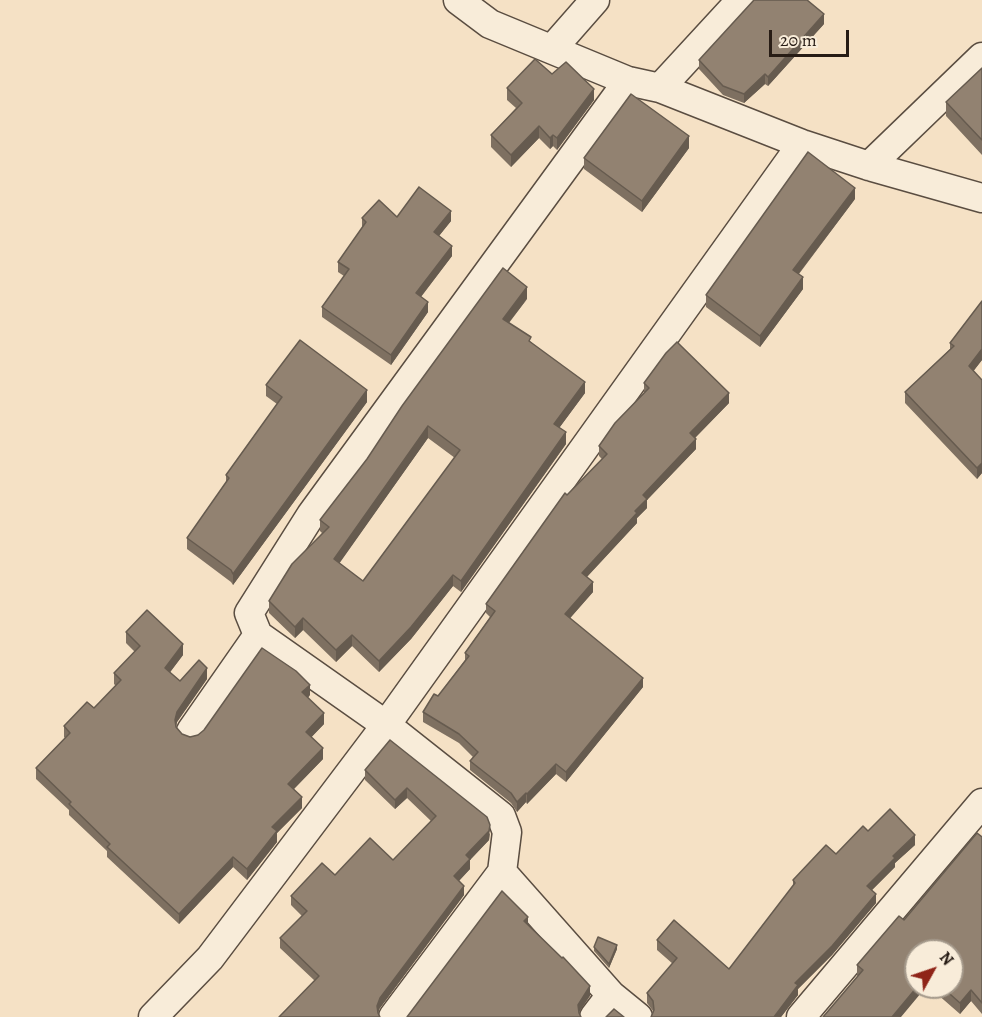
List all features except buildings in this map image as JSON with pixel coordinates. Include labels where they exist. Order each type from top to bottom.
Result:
[{"type":"street","points":[[458,0],[490,24],[628,81],[660,88],[802,144],[869,166],[982,198]]},
{"type":"street","points":[[552,49],[595,0]]},
{"type":"street","points":[[660,88],[741,0]]},
{"type":"street","points":[[869,166],[982,57]]},
{"type":"street","points":[[393,1017],[502,872],[507,832],[501,816],[386,725],[258,635],[249,613],[311,515],[628,81]]},
{"type":"street","points":[[153,1017],[210,958],[386,725],[802,144]]},
{"type":"street","points":[[191,731],[258,635]]},
{"type":"street","points":[[801,1017],[981,808]]},
{"type":"street","points":[[502,872],[611,995],[638,1017]]},
{"type":"street","points":[[594,1017],[611,995]]}]
